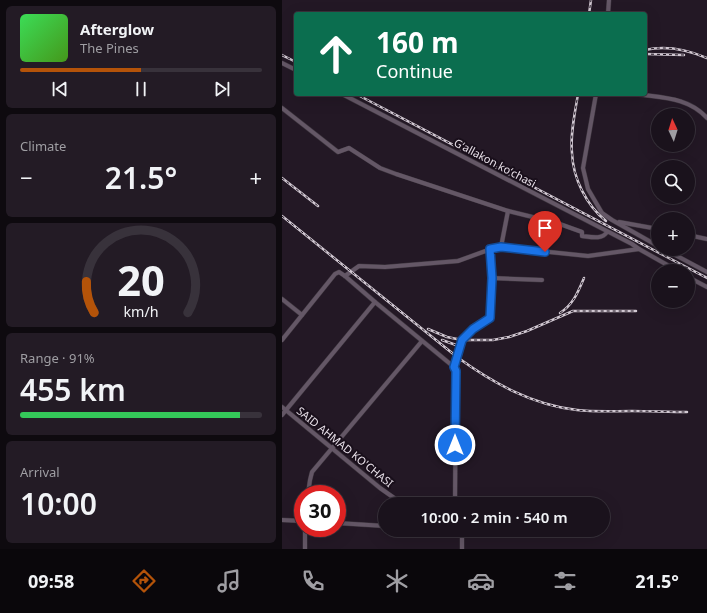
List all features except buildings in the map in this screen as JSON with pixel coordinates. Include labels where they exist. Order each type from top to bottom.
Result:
[{"type":"street","points":[[608,12],[609,0]]},
{"type":"street","points":[[282,63],[294,69]]},
{"type":"street","name":"Gʻallakon koʻchasi","points":[[346,96],[632,244],[666,264]]},
{"type":"street","points":[[596,96],[583,168],[588,189],[602,213],[651,242]]},
{"type":"street","points":[[647,96],[682,101],[707,118]]},
{"type":"street","points":[[282,108],[338,152],[349,148],[380,168],[508,211],[566,226],[582,232],[582,236],[601,237],[607,232]]},
{"type":"street","points":[[501,247],[508,211]]},
{"type":"street","points":[[614,221],[651,228]]},
{"type":"street","points":[[695,236],[707,239]]},
{"type":"street","points":[[345,276],[359,266],[385,267],[458,261],[490,249],[501,247],[588,256],[639,249]]},
{"type":"street","points":[[454,367],[462,340],[473,329],[490,318],[492,278],[490,249]]},
{"type":"street","points":[[677,256],[707,272]]},
{"type":"street","points":[[282,340],[337,273],[345,276],[454,367],[456,371],[455,497]]},
{"type":"street","points":[[492,278],[542,280]]},
{"type":"street","points":[[695,280],[707,287]]},
{"type":"street","points":[[282,299],[302,315]]},
{"type":"street","points":[[282,415],[375,302]]},
{"type":"street","points":[[309,485],[312,472],[422,341]]},
{"type":"street","name":"SAID AHMAD KO'CHASI","points":[[282,407],[390,497]]},
{"type":"street","points":[[282,520],[294,521]]},
{"type":"street","points":[[346,524],[378,526]]},
{"type":"street","points":[[305,537],[305,549]]},
{"type":"street","points":[[462,537],[462,549]]},
{"type":"railway","points":[[589,12],[591,0]]},
{"type":"railway","points":[[647,50],[661,48],[677,49],[707,58]]},
{"type":"railway","points":[[647,54],[684,55]]},
{"type":"railway","points":[[282,55],[294,61]]},
{"type":"railway","points":[[360,96],[707,278]]},
{"type":"railway","points":[[578,96],[572,138],[572,153],[575,172],[582,190],[592,207],[606,221]]},
{"type":"railway","points":[[282,178],[318,206]]},
{"type":"railway","points":[[282,216],[457,357],[499,384],[529,398],[544,403],[577,410],[687,412]]},
{"type":"railway","points":[[560,313],[572,302],[584,278]]},
{"type":"railway","points":[[428,329],[447,337],[462,340],[493,340],[527,331],[573,311],[636,311]]},
{"type":"railway","points":[[442,340],[456,345]]},
{"type":"route","points":[[455,445],[456,371],[454,367],[462,340],[473,329],[483,324],[490,318],[492,278],[490,249],[501,247],[545,252]]}]
